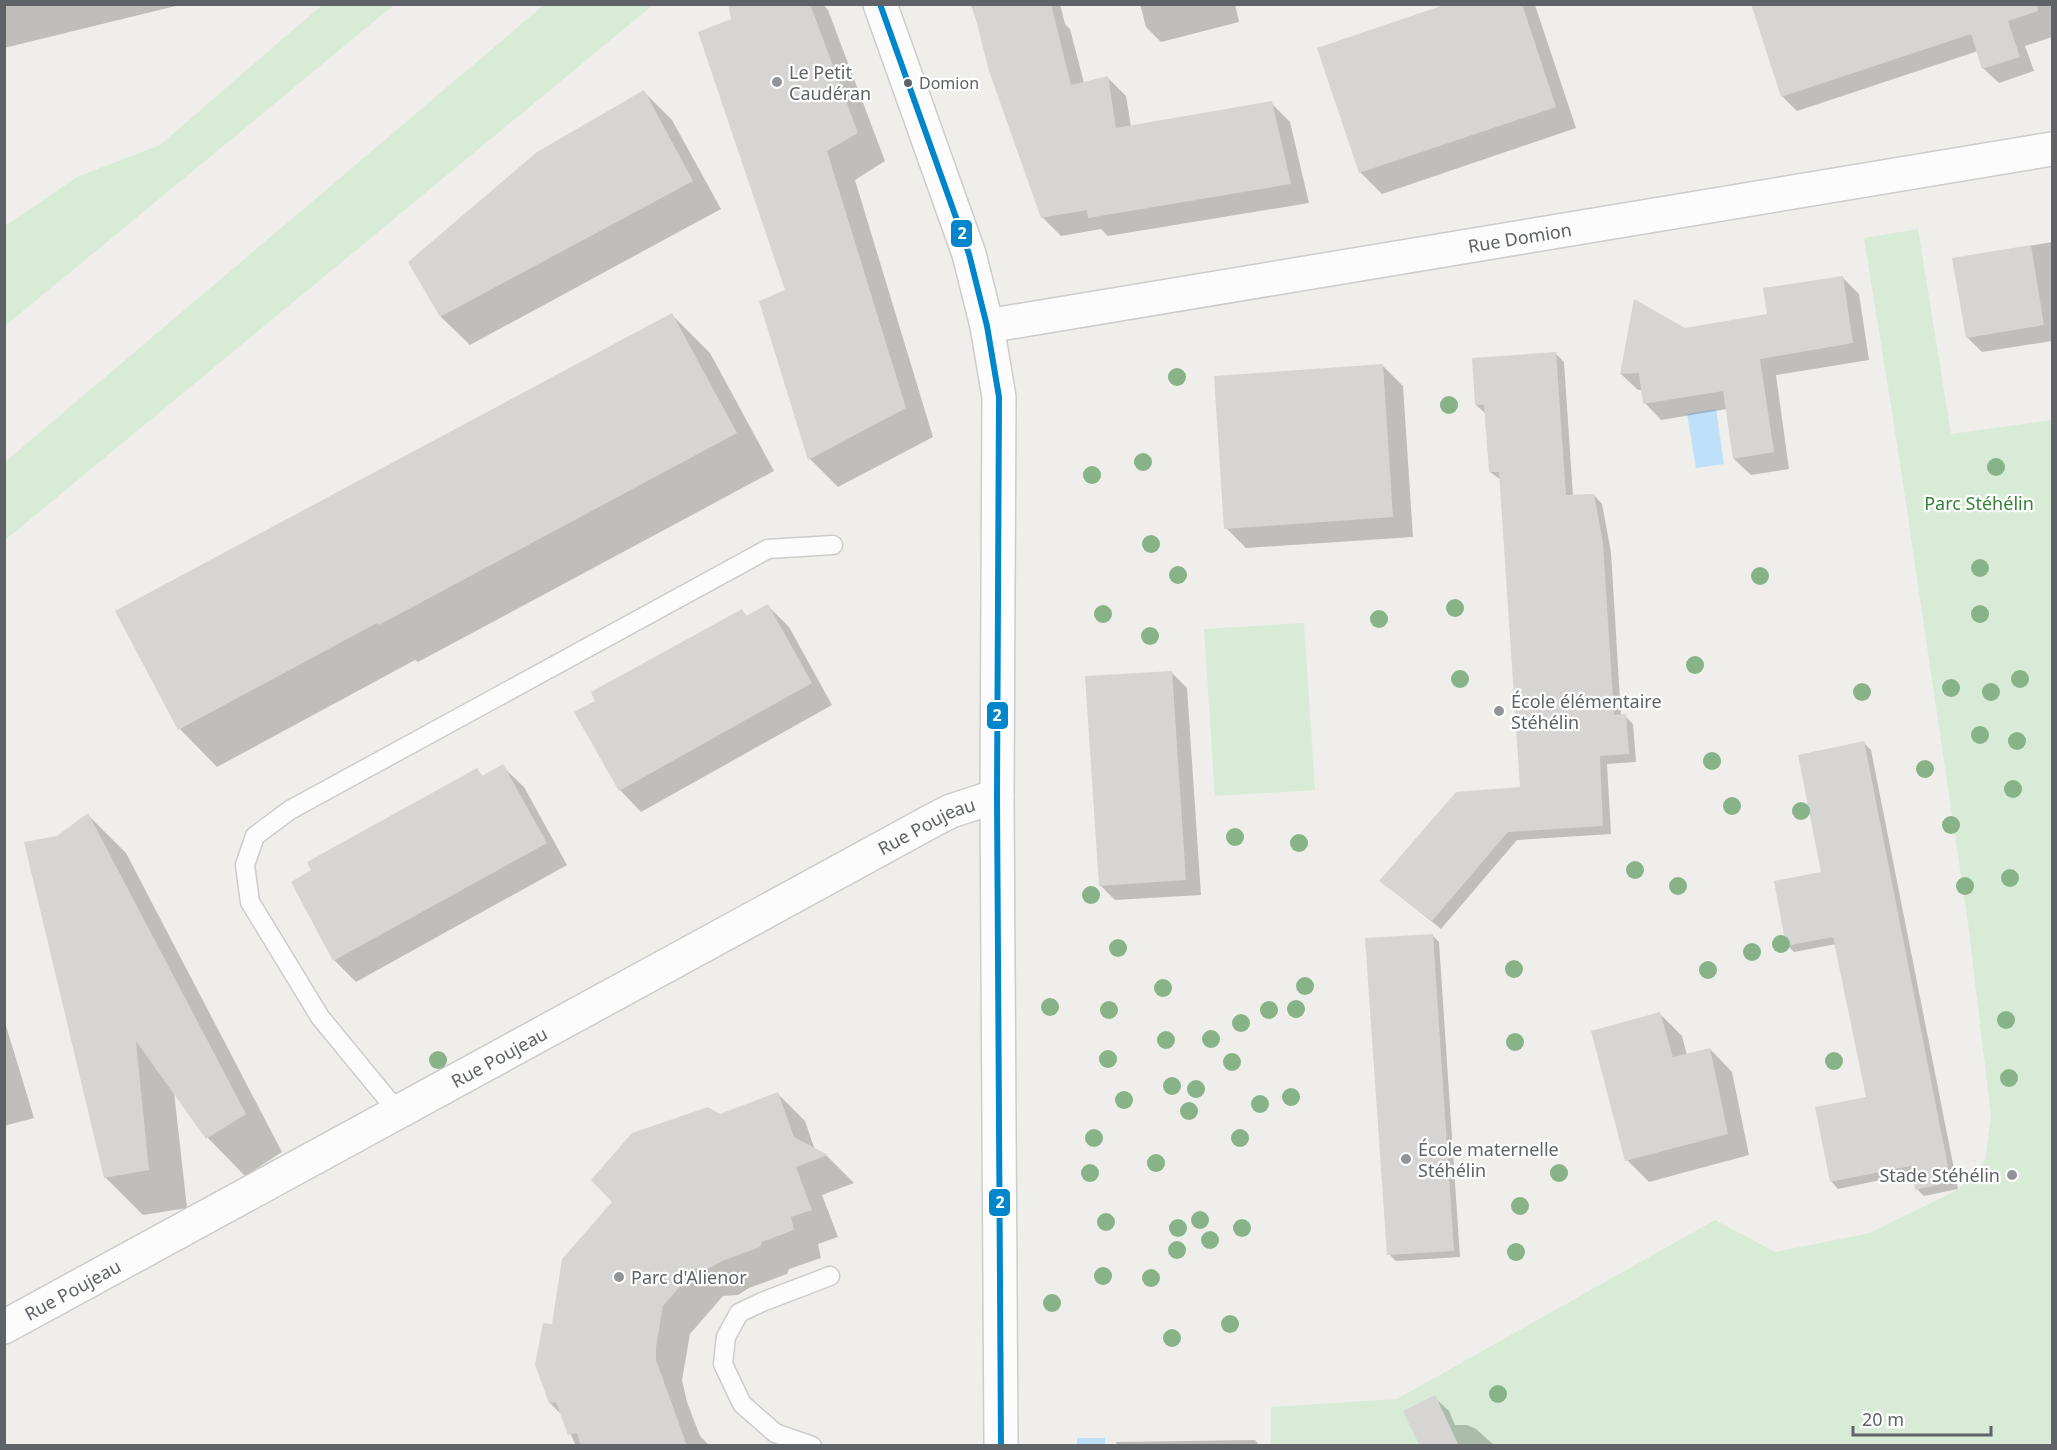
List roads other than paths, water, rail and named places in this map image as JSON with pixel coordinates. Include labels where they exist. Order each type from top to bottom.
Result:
[{"type":"street","points":[[880,4],[964,238],[987,326],[999,397],[997,796],[1001,1446]]},
{"type":"street","name":"Rue Domion","points":[[987,326],[2052,149]]},
{"type":"street","name":"Rue Poujeau","points":[[4,1327],[944,815],[997,796]]},
{"type":"lane","points":[[398,1112],[320,1017],[250,902],[245,865],[255,836],[290,810],[768,549],[833,545]]},
{"type":"lane","points":[[812,1446],[776,1433],[742,1404],[723,1364],[726,1337],[739,1313],[830,1276]]},
{"type":"water","points":[[1716,409],[1724,464],[1696,468],[1687,414]]},
{"type":"water","points":[[1077,1438],[1105,1438],[1105,1445],[1077,1445]]},
{"type":"place","name":"Le Petit Caudéran","points":[[777,82]]},
{"type":"place","name":"Domion","points":[[908,83]]},
{"type":"place","name":"École élémentaire Stéhélin","points":[[1499,711]]},
{"type":"place","name":"École maternelle Stéhélin","points":[[1406,1159]]},
{"type":"place","name":"Stade Stéhélin","points":[[2012,1175]]},
{"type":"place","name":"Parc d'Alienor","points":[[619,1277]]},
{"type":"park label","name":"Parc Stéhélin","points":[[1979,503]]}]
